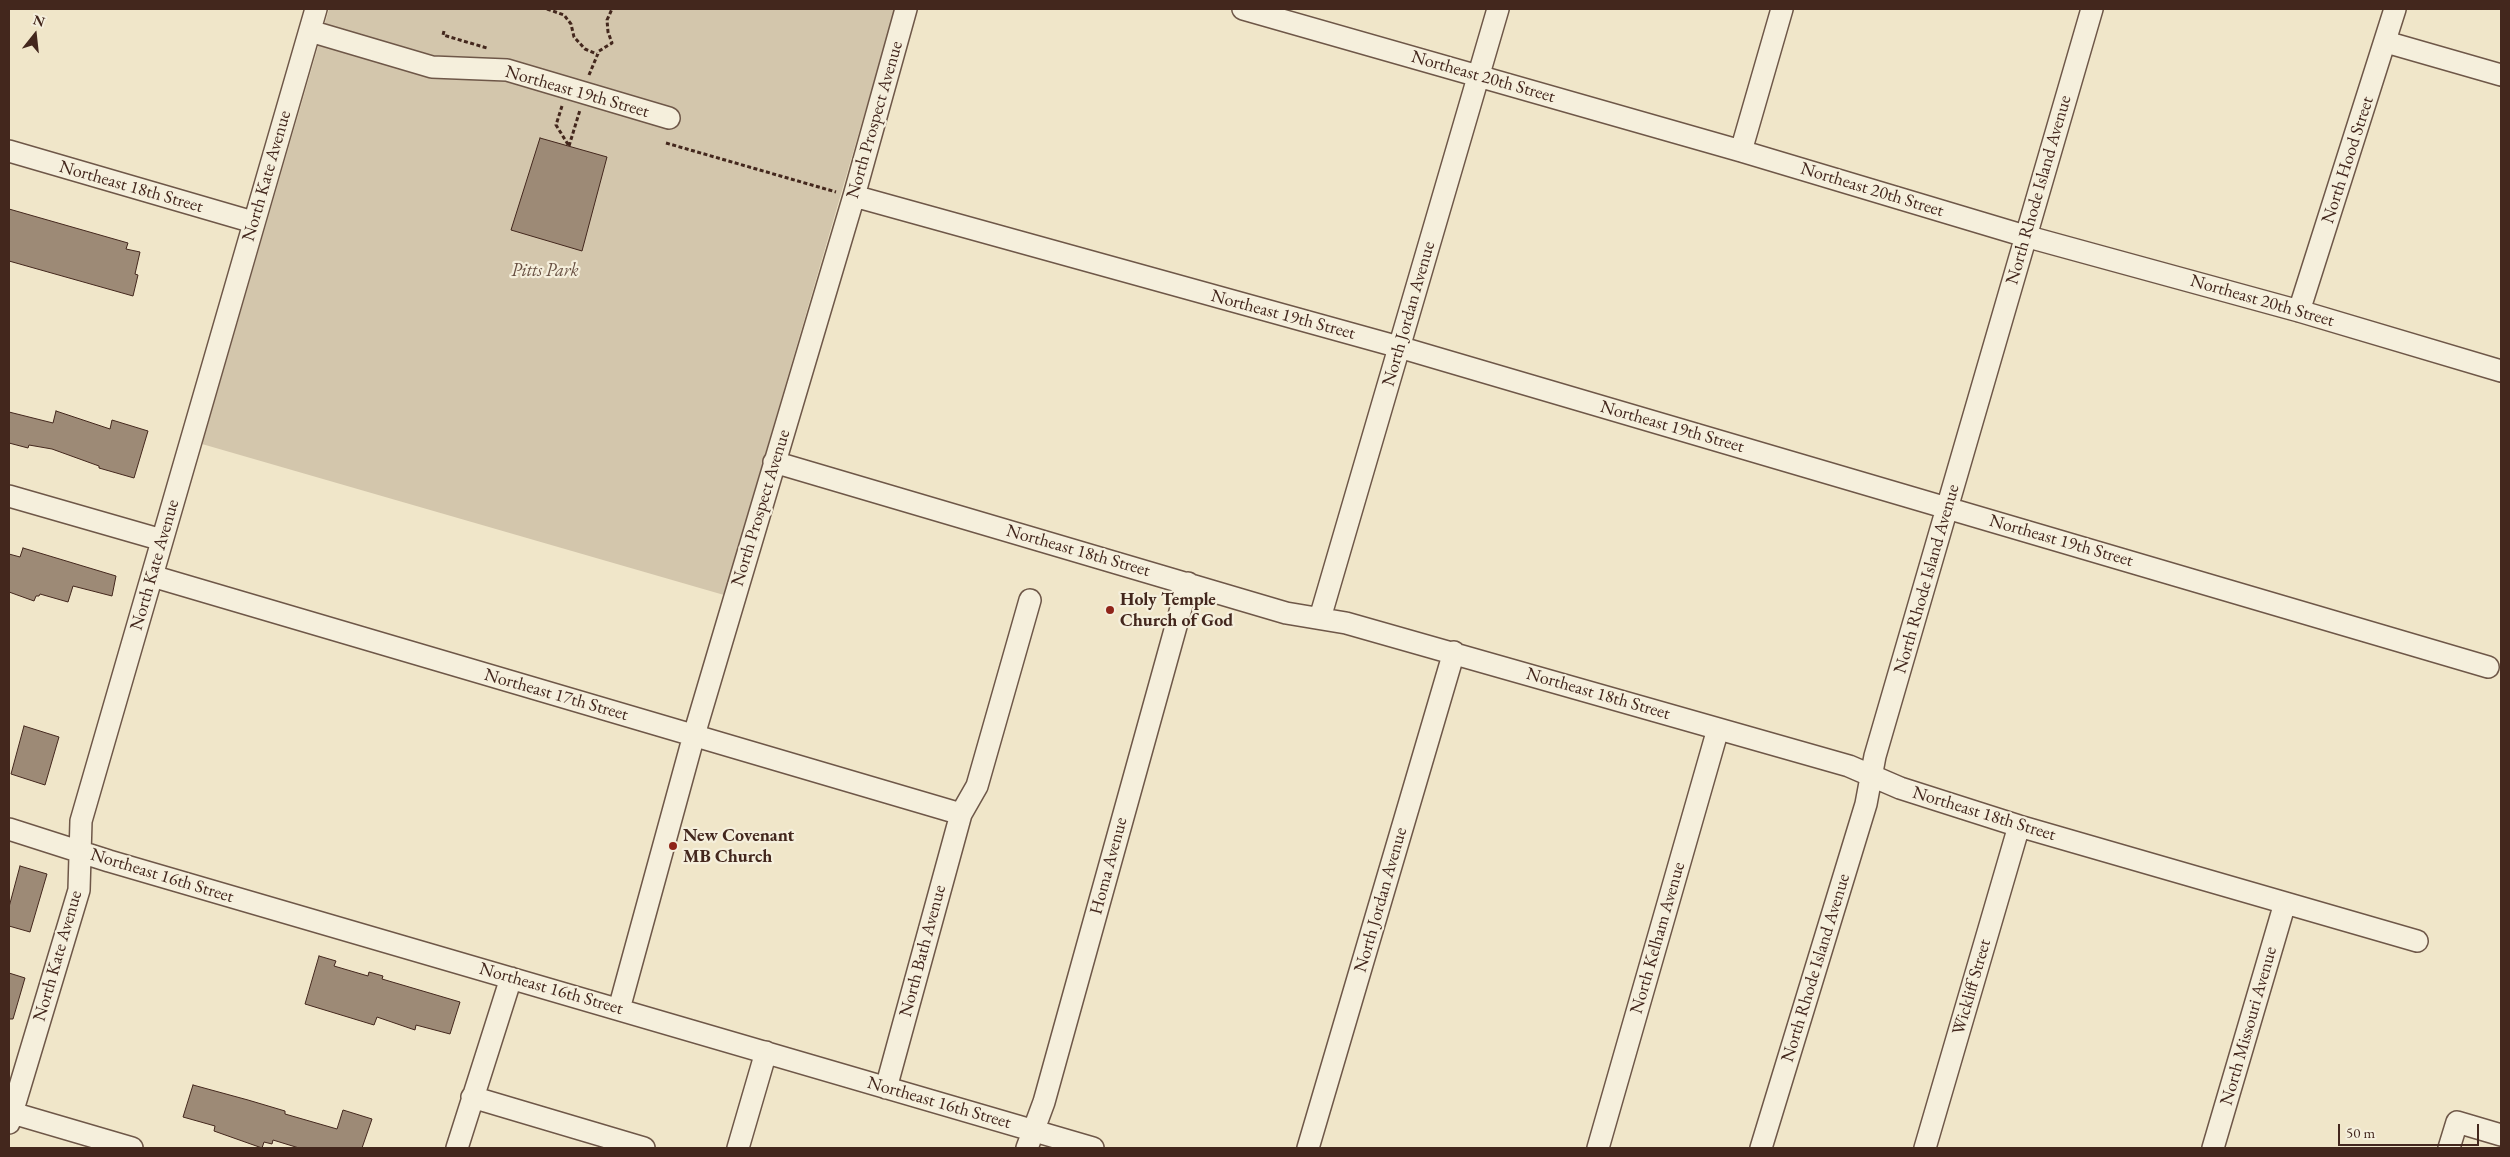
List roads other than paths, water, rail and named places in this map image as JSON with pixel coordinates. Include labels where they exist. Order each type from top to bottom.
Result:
[{"type":"street","name":"North Kate Avenue","points":[[10,1116],[80,890],[81,820],[316,9]]},
{"type":"street","name":"North Prospect Avenue","points":[[619,1009],[694,735],[854,196],[906,9]]},
{"type":"street","name":"Northeast 20th Street","points":[[1244,9],[1741,151],[2025,236],[2299,311],[2501,371]]},
{"type":"street","name":"North Jordan Avenue","points":[[1320,618],[1498,9]]},
{"type":"street","points":[[1741,151],[1782,9]]},
{"type":"street","name":"North Rhode Island Avenue","points":[[1761,1148],[1866,804],[1875,756],[2092,9]]},
{"type":"street","name":"North Hood Street","points":[[2299,311],[2395,9]]},
{"type":"street","name":"Northeast 19th Street","points":[[310,31],[432,67],[507,70],[669,118]]},
{"type":"street","points":[[2386,42],[2501,75]]},
{"type":"street","name":"Northeast 18th Street","points":[[9,151],[253,222]]},
{"type":"street","name":"Northeast 19th Street","points":[[854,196],[1399,347],[2488,667]]},
{"type":"street","name":"Northeast 18th Street","points":[[774,462],[1286,613],[1346,622],[1849,766],[1900,788],[2019,826],[2417,941]]},
{"type":"street","points":[[9,496],[162,540]]},
{"type":"street","name":"Northeast 17th Street","points":[[152,576],[961,814]]},
{"type":"street","name":"Homa Avenue","points":[[1030,1139],[1044,1102],[1188,583]]},
{"type":"street","name":"North Bath Avenue","points":[[886,1088],[961,814],[977,786],[1030,600]]},
{"type":"street","name":"North Jordan Avenue","points":[[1308,1148],[1454,652]]},
{"type":"street","name":"North Kelham Avenue","points":[[1598,1148],[1718,729]]},
{"type":"street","name":"Wickliff Street","points":[[1925,1148],[2019,826]]},
{"type":"street","name":"Northeast 16th Street","points":[[9,829],[80,852],[886,1088],[1030,1139],[1093,1148]]},
{"type":"street","name":"North Missouri Avenue","points":[[2214,1148],[2285,903]]},
{"type":"street","points":[[457,1148],[511,978]]},
{"type":"street","points":[[738,1148],[766,1052]]},
{"type":"street","points":[[472,1097],[644,1148]]},
{"type":"street","points":[[10,1116],[132,1148]]},
{"type":"street","points":[[2450,1148],[2457,1122],[2501,1136],[2498,1148]]},
{"type":"place","name":"Holy Temple Church of God","points":[[1110,610]]},
{"type":"place","name":"New Covenant MB Church","points":[[673,846]]},
{"type":"park label","name":"Pitts Park","points":[[545,271]]}]
